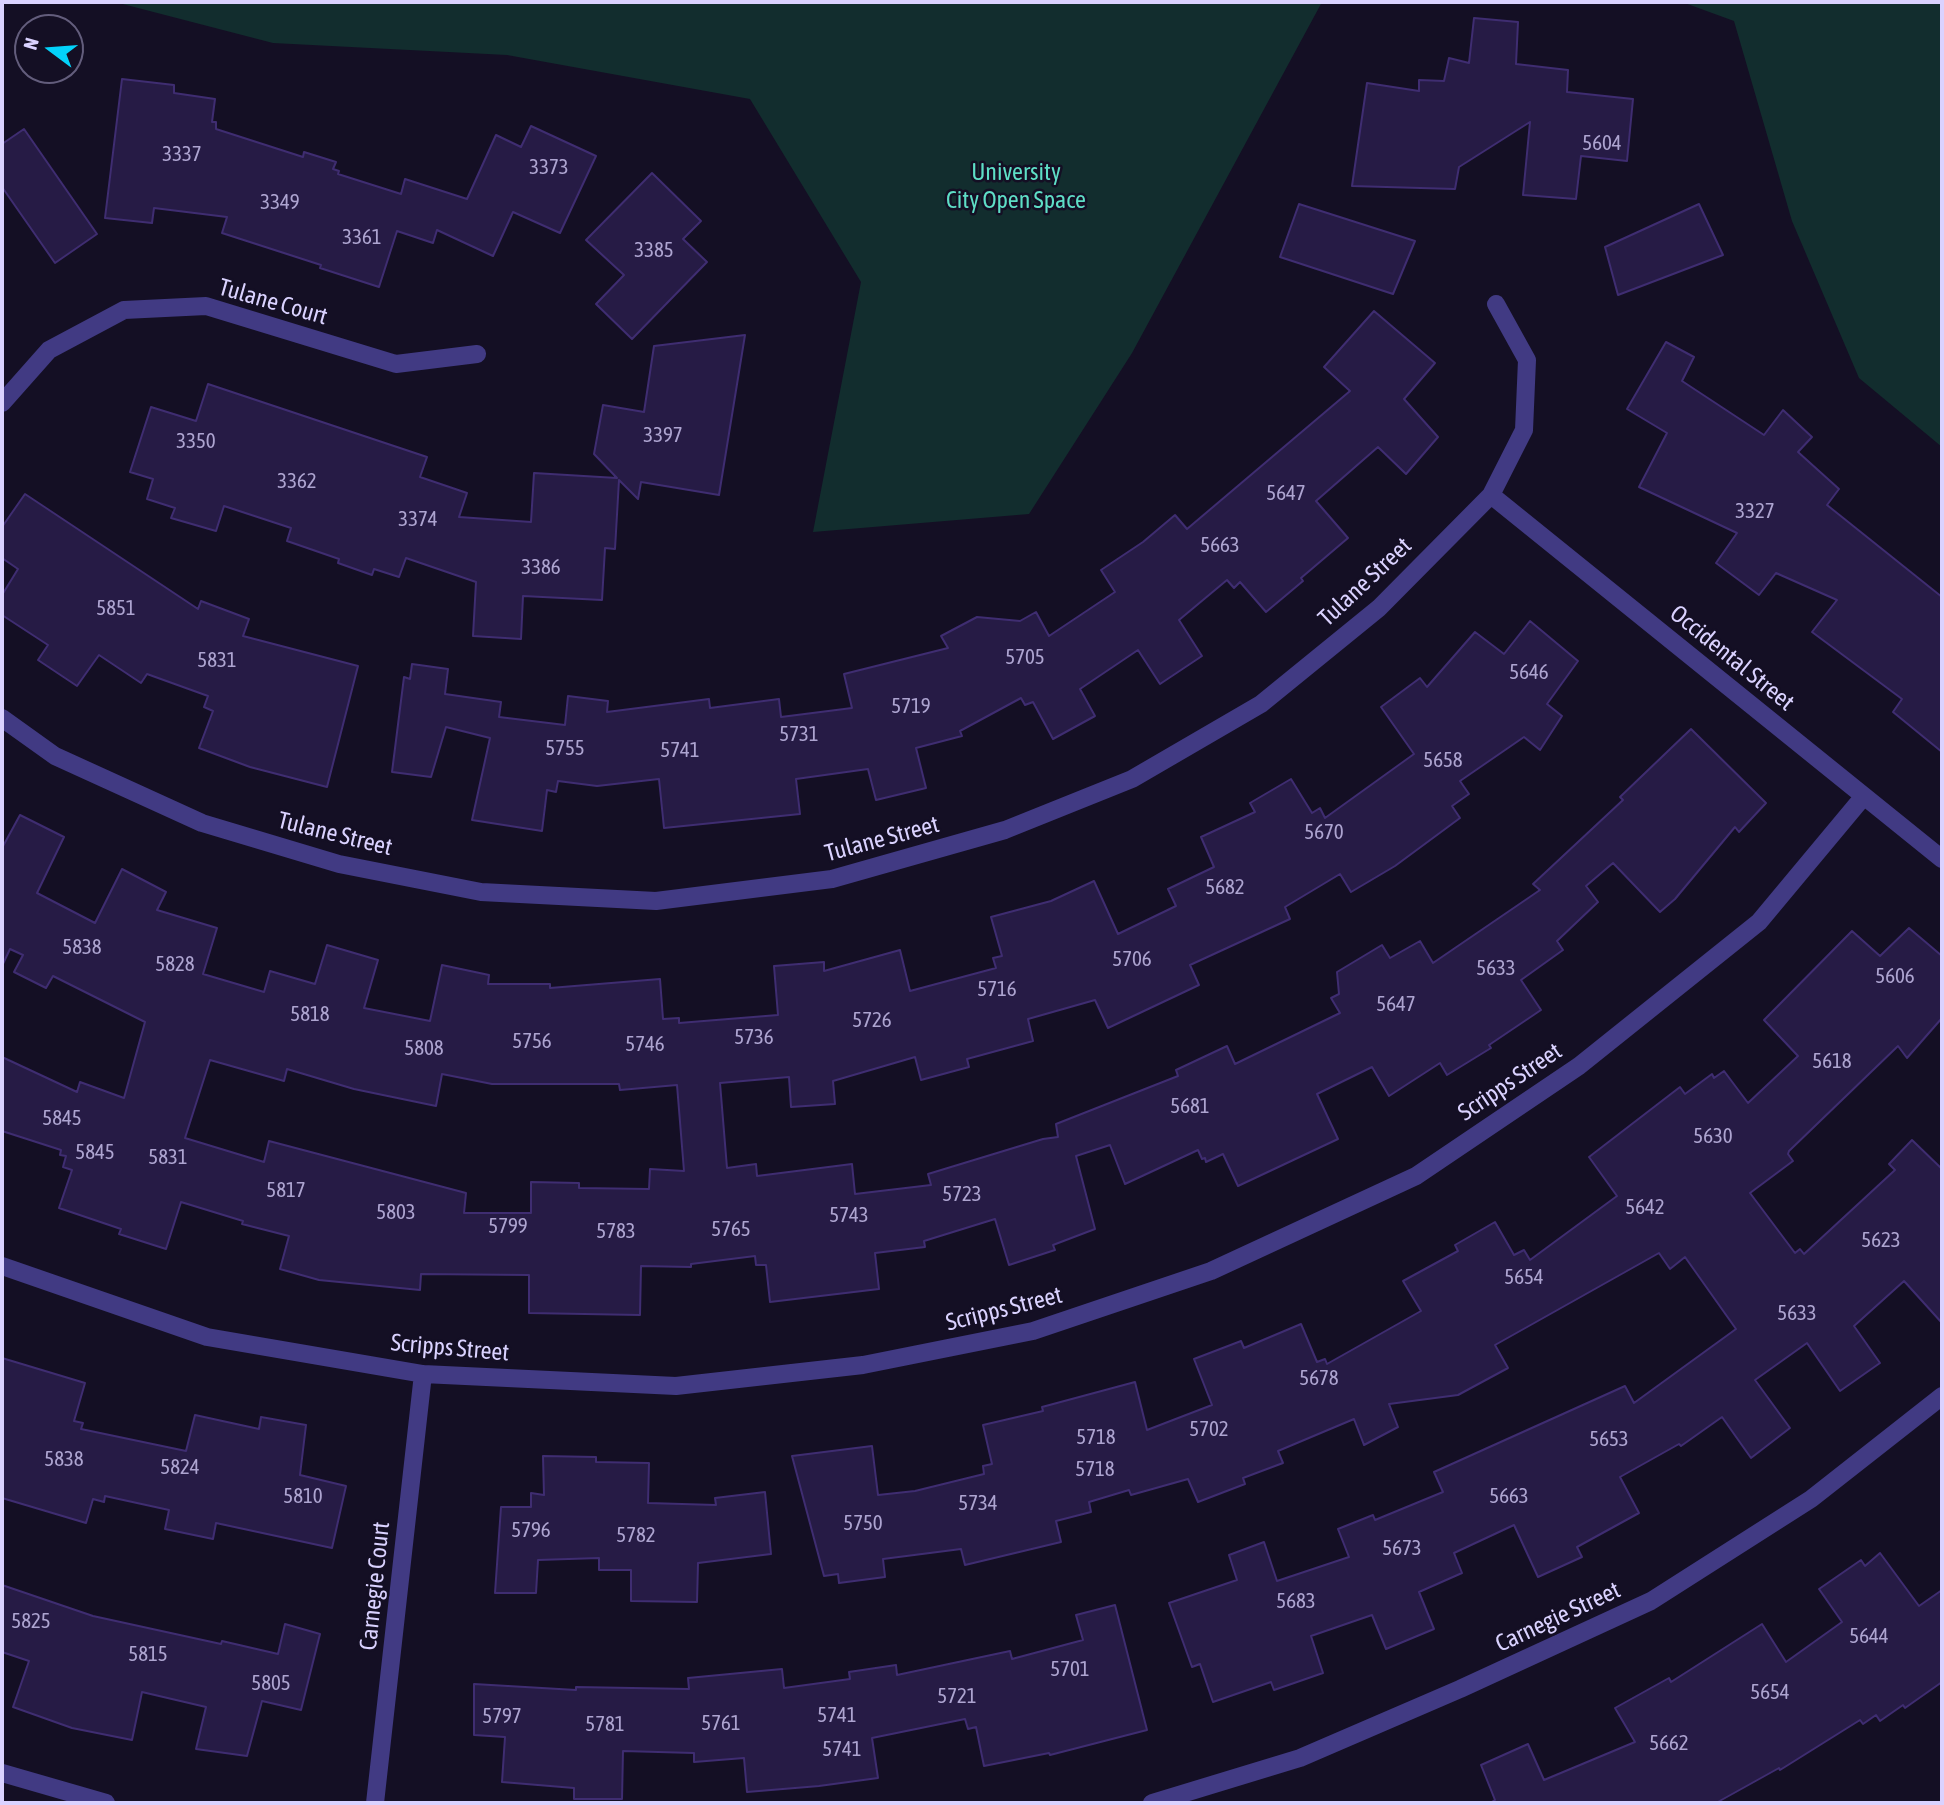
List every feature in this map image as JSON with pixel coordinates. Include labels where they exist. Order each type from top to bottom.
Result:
[{"type":"street","name":"Tulane Street","points":[[2,718],[55,756],[202,823],[339,864],[481,892],[656,901],[832,879],[1005,830],[1119,784],[1261,705],[1379,608],[1491,495],[1524,430],[1527,360],[1496,304]]},
{"type":"street","name":"Tulane Court","points":[[2,403],[49,350],[124,310],[206,306],[396,364],[477,354]]},
{"type":"street","name":"Occidental Street","points":[[1491,495],[1942,859]]},
{"type":"street","name":"Scripps Street","points":[[2,1266],[207,1337],[423,1374],[677,1386],[863,1365],[1032,1331],[1211,1271],[1416,1175],[1579,1066],[1759,922],[1864,796]]},
{"type":"street","name":"Carnegie Court","points":[[375,1803],[423,1374]]},
{"type":"street","name":"Carnegie Street","points":[[1152,1803],[1300,1758],[1460,1689],[1651,1601],[1811,1499],[1942,1396]]},
{"type":"street","points":[[2,1773],[106,1803]]},
{"type":"green space","name":"University City Open Space","points":[[115,2],[1322,2],[1132,353],[1029,514],[813,532],[861,282],[750,99],[507,55],[273,43]]},
{"type":"green space","points":[[1682,2],[1942,2],[1942,447],[1859,378],[1792,221],[1734,21]]},
{"type":"building","points":[[1474,18],[1518,22],[1516,64],[1568,70],[1567,92],[1633,99],[1627,161],[1581,156],[1576,199],[1523,195],[1530,122],[1459,167],[1455,189],[1352,186],[1367,83],[1419,91],[1419,80],[1444,81],[1449,58],[1469,63]]},
{"type":"building","points":[[122,79],[174,85],[174,93],[215,99],[212,122],[216,122],[216,129],[303,157],[304,152],[336,162],[333,169],[339,171],[338,174],[401,194],[405,179],[467,199],[496,135],[521,147],[531,126],[596,156],[560,233],[513,212],[493,256],[437,230],[433,243],[397,231],[379,287],[222,233],[227,217],[154,208],[152,223],[105,218]]},
{"type":"building","points":[[24,129],[97,234],[55,263],[2,187],[2,144]]},
{"type":"building","points":[[652,173],[701,221],[683,239],[707,262],[632,339],[596,304],[624,275],[586,240]]},
{"type":"building","points":[[1299,204],[1415,241],[1393,294],[1280,257]]},
{"type":"building","points":[[1699,204],[1723,255],[1618,295],[1605,247]]},
{"type":"building","points":[[1374,311],[1435,363],[1404,399],[1438,437],[1406,474],[1378,447],[1316,501],[1348,538],[1266,612],[1240,582],[1234,588],[1227,580],[1179,620],[1202,656],[1160,684],[1138,650],[1080,689],[1095,716],[1053,739],[1033,702],[1025,705],[1021,698],[960,731],[962,736],[916,748],[926,788],[876,800],[868,769],[796,779],[800,814],[664,828],[659,779],[597,786],[558,781],[556,792],[547,790],[542,831],[472,820],[490,738],[446,727],[431,777],[392,772],[404,677],[410,679],[412,664],[448,669],[445,694],[501,702],[499,717],[565,725],[568,696],[608,701],[607,712],[709,699],[710,708],[779,699],[781,717],[852,708],[844,674],[948,648],[941,636],[977,617],[1020,621],[1036,612],[1049,636],[1115,592],[1101,570],[1143,542],[1175,515],[1187,529],[1350,391],[1324,367]]},
{"type":"building","points":[[745,335],[719,495],[641,482],[638,499],[619,480],[615,549],[605,548],[602,600],[523,596],[521,639],[473,636],[476,582],[406,558],[399,577],[374,569],[372,575],[338,563],[339,559],[287,541],[291,528],[224,506],[216,531],[171,518],[175,508],[147,499],[153,479],[130,472],[151,407],[196,421],[208,384],[427,457],[420,477],[467,493],[459,517],[531,522],[534,473],[617,478],[594,454],[603,405],[644,412],[654,346]]},
{"type":"building","points":[[1666,342],[1694,357],[1682,381],[1764,435],[1783,410],[1812,437],[1798,452],[1839,489],[1827,505],[1942,597],[1942,752],[1893,712],[1902,699],[1812,632],[1837,600],[1776,573],[1759,595],[1716,563],[1737,533],[1639,487],[1667,433],[1627,409]]},
{"type":"building","points":[[25,494],[198,609],[201,601],[249,619],[243,636],[358,666],[327,787],[250,767],[199,748],[213,711],[204,707],[208,696],[147,674],[141,683],[99,655],[77,686],[38,660],[48,645],[2,615],[2,595],[18,569],[2,558],[2,527]]},
{"type":"building","points":[[1530,621],[1578,661],[1547,704],[1562,716],[1540,750],[1524,737],[1460,781],[1469,794],[1452,806],[1460,818],[1395,866],[1351,892],[1340,874],[1285,907],[1290,919],[1190,965],[1199,985],[1108,1028],[1095,1000],[1028,1019],[1033,1041],[967,1059],[969,1067],[921,1080],[915,1057],[833,1081],[835,1104],[791,1107],[789,1077],[720,1083],[727,1168],[756,1164],[757,1176],[852,1164],[855,1194],[931,1185],[928,1174],[1043,1139],[1058,1137],[1056,1124],[1178,1076],[1176,1070],[1227,1046],[1235,1064],[1340,1013],[1331,998],[1339,994],[1337,972],[1382,945],[1390,958],[1420,941],[1433,963],[1540,890],[1533,884],[1623,800],[1620,797],[1691,729],[1766,803],[1739,832],[1735,827],[1675,899],[1660,912],[1613,863],[1586,886],[1598,902],[1557,941],[1563,950],[1521,980],[1541,1010],[1489,1045],[1491,1048],[1447,1075],[1440,1063],[1389,1096],[1372,1067],[1317,1094],[1338,1139],[1238,1186],[1223,1154],[1206,1162],[1198,1150],[1125,1184],[1110,1145],[1076,1156],[1095,1229],[1053,1245],[1055,1250],[1009,1265],[995,1219],[924,1241],[925,1247],[875,1253],[879,1289],[770,1302],[766,1265],[756,1265],[755,1256],[691,1264],[691,1267],[641,1266],[640,1315],[529,1313],[529,1275],[421,1274],[420,1290],[319,1280],[280,1269],[289,1236],[242,1224],[243,1221],[181,1202],[166,1249],[119,1234],[121,1229],[59,1208],[72,1170],[63,1167],[66,1156],[60,1155],[61,1150],[2,1131],[2,1057],[77,1092],[80,1082],[124,1098],[145,1022],[53,976],[46,988],[14,972],[23,955],[10,949],[2,966],[2,848],[20,815],[64,837],[37,893],[95,923],[122,869],[166,892],[157,910],[217,928],[203,974],[264,992],[270,971],[315,984],[327,945],[378,960],[364,1008],[430,1021],[442,965],[489,975],[488,984],[550,984],[550,988],[660,979],[663,1019],[679,1018],[679,1023],[778,1015],[774,966],[824,962],[824,971],[900,950],[910,991],[996,968],[993,958],[1002,956],[991,917],[1051,901],[1094,881],[1118,934],[1176,906],[1168,889],[1214,867],[1201,837],[1255,812],[1250,803],[1291,779],[1312,813],[1320,808],[1325,818],[1414,754],[1381,707],[1420,678],[1427,687],[1475,632],[1504,654]],"holes":[[[210,1060],[284,1081],[287,1069],[354,1089],[436,1106],[442,1074],[492,1084],[619,1084],[620,1090],[677,1085],[684,1171],[650,1169],[649,1189],[579,1188],[579,1183],[531,1182],[531,1213],[464,1213],[466,1193],[269,1141],[264,1162],[185,1138]]]},
{"type":"building","points":[[1909,928],[1942,956],[1942,1018],[1907,1058],[1898,1046],[1789,1151],[1793,1161],[1750,1193],[1795,1253],[1800,1249],[1804,1254],[1895,1170],[1889,1164],[1912,1140],[1942,1169],[1942,1323],[1904,1281],[1854,1326],[1880,1363],[1840,1391],[1807,1343],[1755,1380],[1790,1428],[1751,1458],[1722,1417],[1681,1446],[1679,1444],[1620,1477],[1639,1513],[1577,1547],[1582,1557],[1538,1577],[1514,1525],[1454,1553],[1462,1573],[1419,1592],[1434,1629],[1386,1649],[1372,1615],[1311,1636],[1323,1673],[1274,1690],[1271,1682],[1213,1702],[1200,1664],[1192,1667],[1169,1603],[1237,1580],[1229,1555],[1264,1542],[1277,1581],[1349,1557],[1338,1529],[1373,1515],[1375,1520],[1443,1492],[1434,1472],[1625,1386],[1634,1403],[1736,1329],[1685,1257],[1670,1269],[1659,1253],[1495,1345],[1508,1368],[1458,1395],[1389,1404],[1398,1427],[1364,1445],[1354,1419],[1278,1451],[1283,1463],[1243,1478],[1245,1484],[1198,1502],[1188,1479],[1131,1495],[1129,1490],[1089,1502],[1091,1512],[1056,1521],[1061,1542],[965,1565],[961,1549],[883,1559],[885,1577],[839,1583],[838,1574],[824,1576],[792,1456],[872,1446],[878,1495],[915,1491],[984,1474],[983,1466],[992,1464],[983,1425],[1043,1411],[1042,1407],[1135,1382],[1147,1430],[1212,1405],[1194,1359],[1241,1341],[1244,1348],[1301,1324],[1317,1362],[1325,1359],[1327,1364],[1421,1311],[1403,1281],[1458,1251],[1455,1245],[1495,1222],[1514,1255],[1524,1250],[1530,1260],[1617,1196],[1589,1157],[1680,1087],[1685,1094],[1712,1074],[1714,1078],[1724,1071],[1748,1103],[1798,1056],[1764,1020],[1852,931],[1880,956]]},
{"type":"building","points":[[2,1358],[85,1383],[74,1421],[83,1423],[81,1429],[186,1451],[195,1415],[259,1429],[261,1417],[306,1425],[300,1475],[346,1486],[332,1548],[216,1523],[213,1539],[165,1529],[169,1510],[105,1496],[104,1502],[93,1499],[86,1523],[2,1498]]},
{"type":"building","points":[[543,1456],[596,1457],[596,1462],[649,1463],[648,1503],[716,1505],[715,1498],[765,1492],[771,1554],[698,1563],[697,1602],[631,1601],[631,1570],[599,1570],[599,1558],[538,1560],[536,1593],[495,1593],[501,1507],[531,1507],[531,1493],[544,1495]]},
{"type":"building","points":[[1880,1553],[1919,1606],[1942,1590],[1942,1682],[1905,1708],[1903,1705],[1880,1721],[1876,1715],[1863,1724],[1860,1720],[1780,1770],[1779,1768],[1716,1803],[1490,1803],[1495,1800],[1481,1765],[1528,1744],[1544,1780],[1635,1742],[1615,1708],[1669,1678],[1671,1682],[1762,1624],[1786,1662],[1842,1622],[1819,1589],[1861,1560],[1865,1566]]},
{"type":"building","points":[[2,1585],[93,1616],[278,1654],[285,1624],[320,1634],[301,1710],[262,1701],[247,1756],[196,1749],[206,1707],[142,1692],[132,1740],[72,1728],[13,1707],[29,1661],[2,1652]]},
{"type":"building","points":[[1115,1605],[1147,1730],[1050,1755],[1049,1753],[984,1766],[976,1727],[968,1729],[965,1719],[872,1738],[878,1778],[747,1792],[744,1758],[694,1762],[694,1753],[623,1751],[622,1799],[574,1799],[574,1788],[502,1782],[505,1737],[474,1735],[474,1684],[576,1690],[576,1687],[689,1689],[688,1678],[782,1669],[784,1688],[850,1679],[849,1672],[896,1665],[897,1675],[1010,1651],[1012,1659],[1083,1640],[1076,1615]]}]
